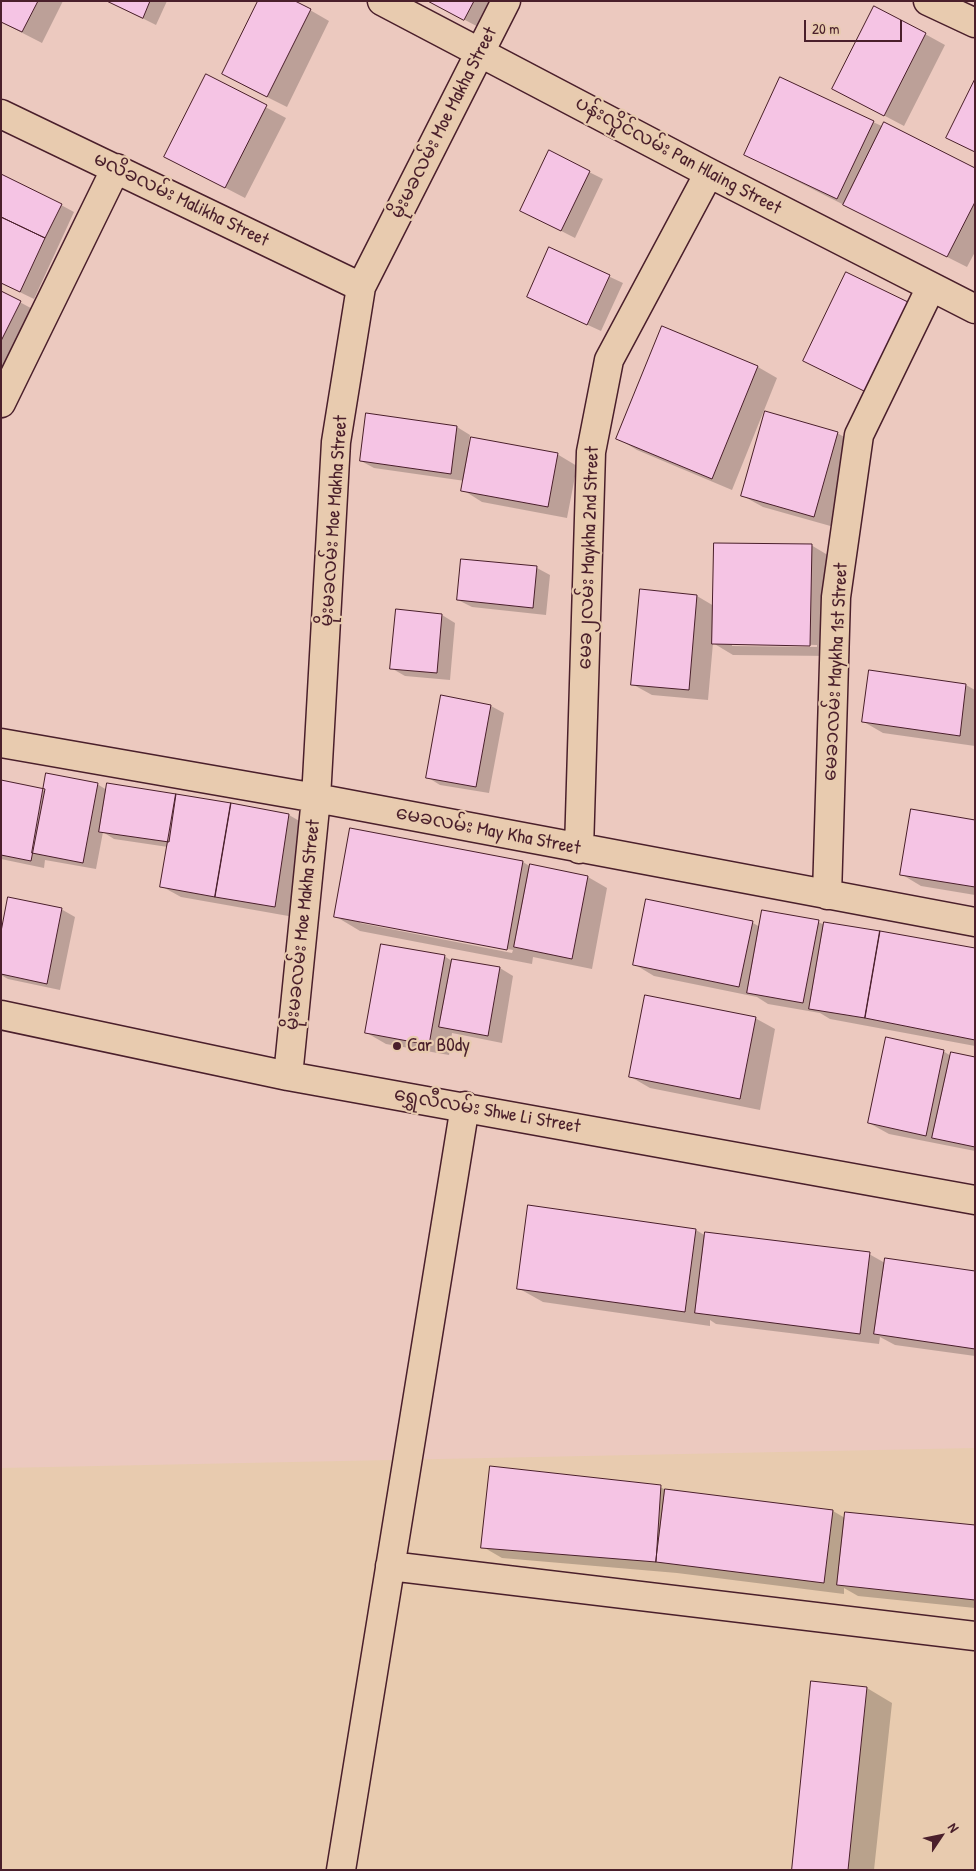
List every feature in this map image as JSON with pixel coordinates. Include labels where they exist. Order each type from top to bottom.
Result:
[{"type":"street","name":"ပန်းလှိုင်လမ်း Pan Hlaing Street","points":[[382,1],[709,174],[975,309]]},
{"type":"street","name":"မိုးမခလမ်း Moe Makha Street","points":[[288,1076],[316,798],[336,442],[361,287],[506,1]]},
{"type":"street","points":[[928,1],[975,23]]},
{"type":"street","name":"မလိခလမ်း Malikha Street","points":[[1,114],[361,287]]},
{"type":"street","points":[[1,403],[116,168]]},
{"type":"street","name":"မေခ၂လမ်း Maykha 2nd Street","points":[[580,849],[591,452],[610,360],[709,174]]},
{"type":"street","name":"မေခ၁လမ်း Maykha 1st Street","points":[[827,895],[836,598],[859,435],[930,287]]},
{"type":"street","name":"မေခလမ်း May Kha Street","points":[[1,743],[316,798],[975,922]]},
{"type":"street","name":"ရွှေလီလမ်း Shwe Li Street","points":[[1,1015],[288,1076],[465,1106],[975,1200]]},
{"type":"street","points":[[341,1870],[465,1106]]},
{"type":"street","points":[[390,1566],[975,1636]]},
{"type":"shaded area","points":[[1,1],[975,1],[975,1448],[1,1468]]},
{"type":"building","points":[[1,1],[38,1],[22,32],[1,22]]},
{"type":"building","points":[[107,1],[150,1],[143,18]]},
{"type":"building","points":[[258,1],[295,1],[311,9],[267,97],[222,74]]},
{"type":"building","points":[[428,1],[474,1],[464,20]]},
{"type":"building","points":[[874,6],[926,33],[884,116],[832,89]]},
{"type":"building","points":[[206,74],[267,105],[225,188],[164,157]]},
{"type":"building","points":[[780,77],[874,121],[837,199],[744,155]]},
{"type":"building","points":[[975,79],[975,152],[946,138]]},
{"type":"building","points":[[884,122],[975,168],[975,202],[947,257],[843,205]]},
{"type":"building","points":[[549,150],[590,171],[561,231],[520,211]]},
{"type":"building","points":[[1,174],[62,204],[45,238],[1,217]]},
{"type":"building","points":[[1,217],[45,238],[20,292],[1,283]]},
{"type":"building","points":[[549,247],[610,275],[587,325],[527,297]]},
{"type":"building","points":[[846,272],[910,303],[866,392],[803,361]]},
{"type":"building","points":[[1,291],[21,301],[1,341]]},
{"type":"building","points":[[662,326],[758,366],[712,479],[616,439]]},
{"type":"building","points":[[765,411],[838,432],[814,517],[741,496]]},
{"type":"building","points":[[366,413],[457,426],[451,474],[360,461]]},
{"type":"building","points":[[471,437],[558,453],[548,507],[461,491]]},
{"type":"building","points":[[714,543],[812,544],[810,646],[712,644]]},
{"type":"building","points":[[461,559],[537,566],[533,608],[457,600]]},
{"type":"building","points":[[640,589],[697,595],[689,690],[631,685]]},
{"type":"building","points":[[396,609],[442,614],[437,673],[390,669]]},
{"type":"building","points":[[869,670],[966,684],[960,736],[862,722]]},
{"type":"building","points":[[441,695],[491,705],[476,787],[426,778]]},
{"type":"building","points":[[46,773],[98,783],[83,863],[32,853]]},
{"type":"building","points":[[1,780],[45,789],[31,861],[1,855]]},
{"type":"building","points":[[107,783],[176,794],[169,842],[99,832]]},
{"type":"building","points":[[176,794],[231,803],[215,897],[160,887]]},
{"type":"building","points":[[231,803],[289,814],[275,907],[215,897]]},
{"type":"building","points":[[911,809],[975,820],[975,887],[900,875]]},
{"type":"building","points":[[350,828],[523,861],[507,950],[334,917]]},
{"type":"building","points":[[530,864],[588,876],[572,959],[514,947]]},
{"type":"building","points":[[8,897],[62,908],[47,984],[1,974],[1,932]]},
{"type":"building","points":[[646,899],[753,921],[739,987],[633,965]]},
{"type":"building","points":[[762,910],[819,920],[803,1003],[747,993]]},
{"type":"building","points":[[824,922],[880,931],[865,1018],[809,1009]]},
{"type":"building","points":[[880,931],[975,948],[975,1040],[865,1018]]},
{"type":"building","points":[[381,944],[445,955],[429,1045],[365,1033]]},
{"type":"building","points":[[452,959],[500,967],[488,1036],[439,1027]]},
{"type":"building","points":[[645,995],[756,1017],[740,1099],[629,1077]]},
{"type":"building","points":[[886,1037],[944,1050],[926,1136],[868,1123]]},
{"type":"building","points":[[951,1052],[975,1057],[975,1147],[932,1138]]},
{"type":"building","points":[[528,1205],[696,1229],[685,1312],[517,1289]]},
{"type":"building","points":[[705,1232],[870,1252],[860,1334],[695,1313]]},
{"type":"building","points":[[885,1258],[975,1271],[975,1349],[874,1334]]},
{"type":"building","points":[[490,1466],[661,1485],[656,1562],[481,1548]]},
{"type":"building","points":[[665,1489],[833,1510],[824,1583],[656,1562]]},
{"type":"building","points":[[845,1512],[975,1525],[975,1600],[837,1585]]},
{"type":"building","points":[[811,1681],[867,1687],[848,1870],[792,1870]]},
{"type":"place","name":"Car B0dy","points":[[397,1046]]}]
